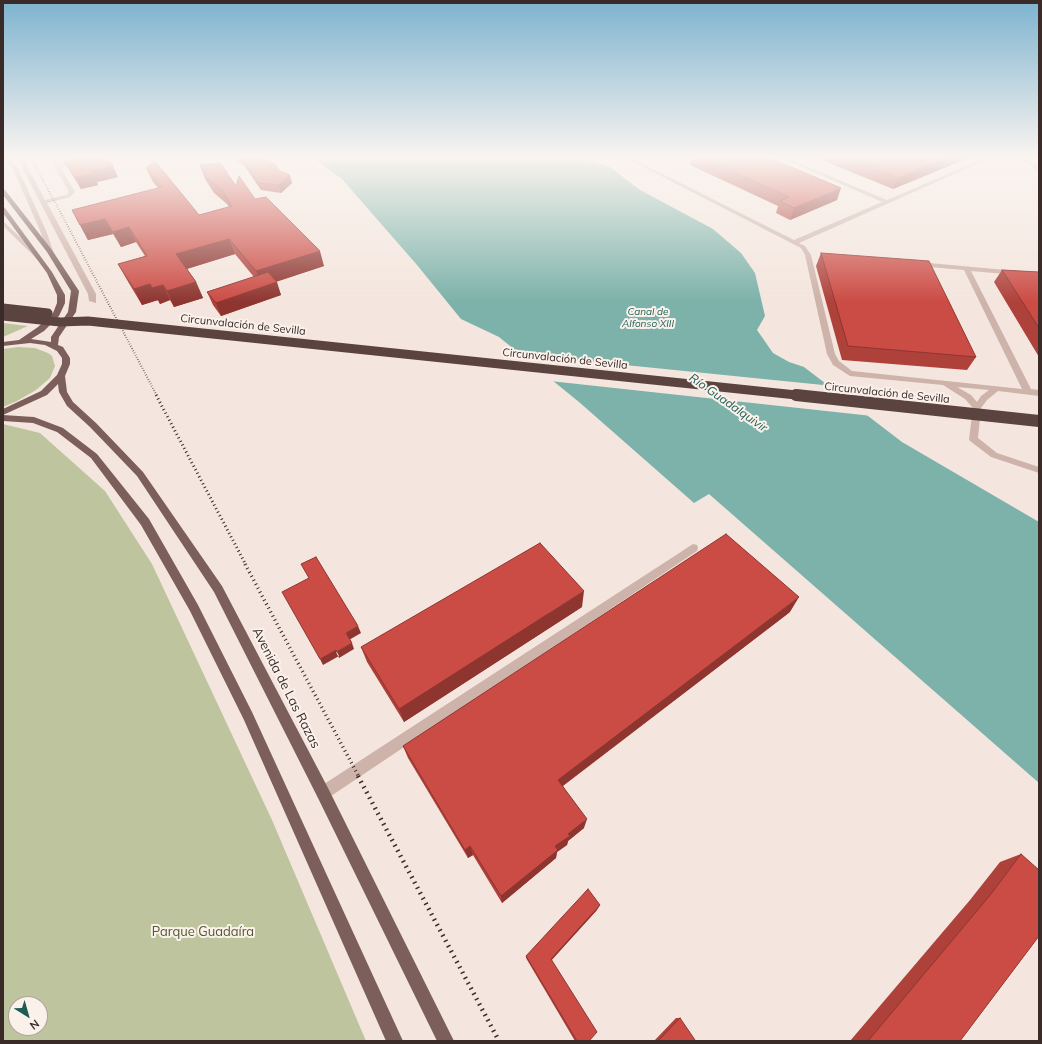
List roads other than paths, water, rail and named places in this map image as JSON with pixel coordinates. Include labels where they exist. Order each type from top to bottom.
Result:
[{"type":"highway","name":"Circunvalación de Sevilla","points":[[3,308],[68,315],[88,321]]},
{"type":"highway","name":"Circunvalación de Sevilla","points":[[3,316],[60,322],[88,321],[1039,421]]},
{"type":"main road","points":[[14,205],[50,250],[75,290],[72,312],[55,337],[54,346]]},
{"type":"main road","points":[[3,209],[57,284],[61,295],[61,303],[56,314],[41,329],[21,342]]},
{"type":"main road","points":[[3,344],[39,342],[54,346],[64,353],[66,358],[64,370],[61,376],[44,393],[24,404],[3,412]]},
{"type":"main road","name":"Avenida de Las Razas","points":[[61,376],[63,392],[70,404],[93,425],[140,474],[218,588],[323,793],[446,1041]]},
{"type":"main road","points":[[3,418],[34,420],[60,430],[94,456],[145,522],[194,608],[248,716],[395,1041]]},
{"type":"street","points":[[31,205],[50,250]]},
{"type":"street","points":[[45,205],[92,294],[93,301]]},
{"type":"street","points":[[721,205],[795,242],[812,255],[831,354],[836,363],[850,373],[1039,393]]},
{"type":"street","points":[[795,242],[881,205]]},
{"type":"street","points":[[3,223],[39,258]]},
{"type":"street","points":[[913,264],[1039,275]]},
{"type":"street","points":[[967,269],[1028,392]]},
{"type":"street","points":[[941,383],[968,397],[977,408]]},
{"type":"street","points":[[997,388],[984,398],[977,408],[973,439],[994,455],[1039,470]]},
{"type":"street","points":[[323,793],[693,548]]},
{"type":"water","name":"Canal de Alfonso XIII","points":[[364,205],[668,205],[713,229],[741,253],[755,273],[765,316],[757,330],[773,353],[789,362],[804,367],[902,442],[1039,522],[1039,783],[709,494],[694,503],[579,402],[499,337],[461,319],[417,265]]},
{"type":"railway","points":[[56,205],[157,396]]},
{"type":"railway","points":[[156,395],[246,565]]},
{"type":"railway","points":[[245,564],[359,777]]},
{"type":"railway","points":[[358,776],[499,1041]]},
{"type":"water label","name":"Río Guadalquivir","points":[[728,403]]},
{"type":"park label","name":"Parque Guadaíra","points":[[203,932]]}]
